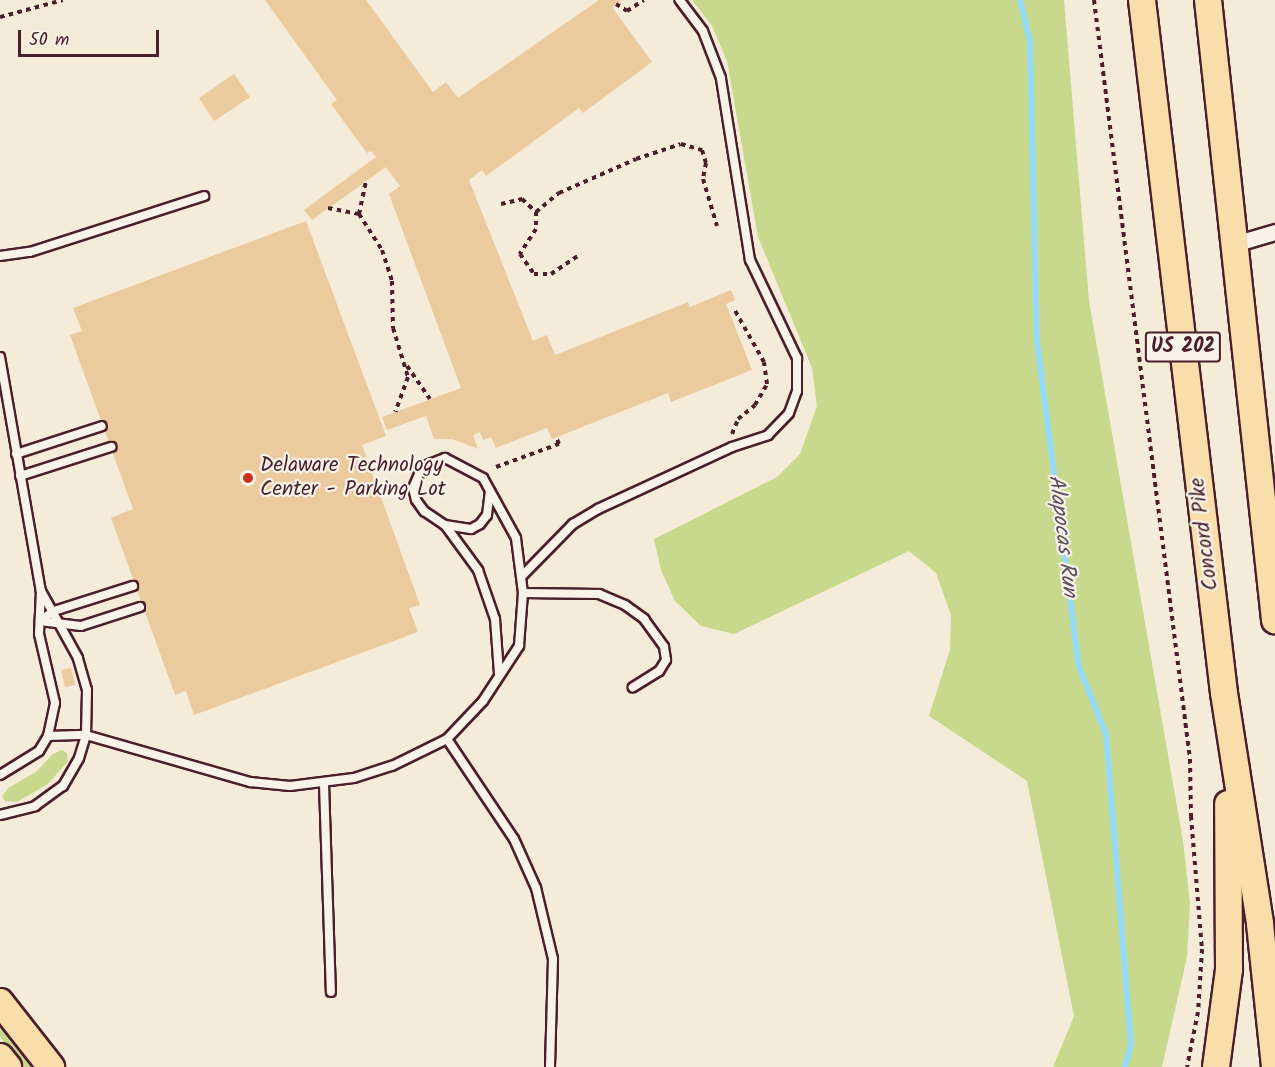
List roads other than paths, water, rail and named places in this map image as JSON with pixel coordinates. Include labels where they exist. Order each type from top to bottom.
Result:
[{"type":"highway","name":"Concord Pike","points":[[1142,0],[1224,693],[1260,924],[1275,1067]]},
{"type":"highway","name":"US 202","points":[[1208,0],[1275,620]]},
{"type":"highway","points":[[1216,1067],[1229,969],[1231,915],[1224,693]]},
{"type":"highway","points":[[0,1002],[51,1067]]},
{"type":"highway","points":[[0,1057],[8,1067]]},
{"type":"street","points":[[1234,244],[1275,232]]},
{"type":"lane","points":[[522,576],[573,524],[732,447],[768,435],[789,413],[796,391],[796,358],[750,260],[721,78],[703,31],[680,0]]},
{"type":"lane","points":[[0,256],[30,252],[204,195]]},
{"type":"lane","points":[[0,357],[41,591],[40,621],[44,666],[55,703],[48,736],[32,759],[0,775]]},
{"type":"lane","points":[[16,454],[102,426]]},
{"type":"lane","points":[[20,476],[111,447]]},
{"type":"lane","points":[[48,736],[86,735],[250,782],[290,786],[324,784],[392,766],[447,739],[483,701],[519,646],[523,593],[516,538],[490,490],[483,478],[459,462],[445,458],[422,466],[413,488],[416,500],[424,511],[445,525],[469,554],[488,591],[495,620],[499,674]]},
{"type":"lane","points":[[445,525],[471,529],[480,524],[487,515],[490,490]]},
{"type":"lane","points":[[40,621],[54,611],[133,586]]},
{"type":"lane","points":[[0,815],[35,806],[63,786],[79,758],[86,735],[87,690],[78,658],[63,626],[41,591]]},
{"type":"lane","points":[[523,593],[599,594],[625,605],[644,619],[664,647],[666,660],[659,671],[633,687]]},
{"type":"lane","points":[[40,621],[63,626],[81,626],[140,607]]},
{"type":"lane","points":[[447,739],[514,839],[536,888],[553,959],[550,1067]]},
{"type":"lane","points":[[324,784],[332,992]]},
{"type":"waterway","name":"Alapocas Run","points":[[1020,0],[1030,42],[1037,341],[1079,667],[1106,734],[1131,1044],[1125,1067]]},
{"type":"place","name":"Delaware Technology Center - Parking Lot","points":[[248,478]]}]
